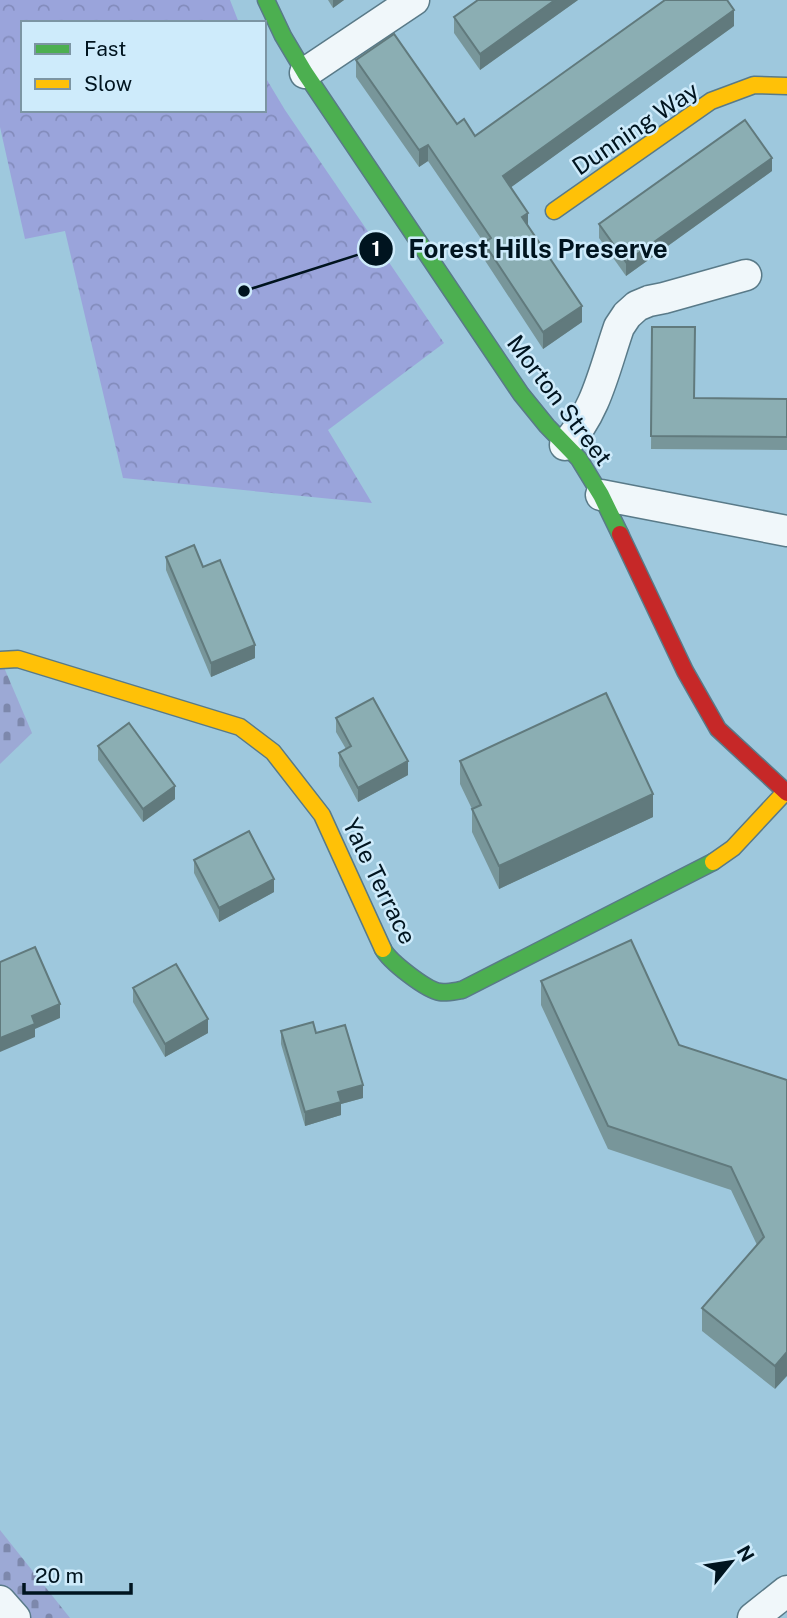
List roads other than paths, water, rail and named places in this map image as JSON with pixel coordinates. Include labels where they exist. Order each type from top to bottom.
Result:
[{"type":"street","name":"Morton Street","points":[[266,0],[305,73],[521,394],[579,460],[601,495],[685,671],[718,729],[787,792]]},
{"type":"street","points":[[305,73],[414,0]]},
{"type":"street","name":"Dunning Way","points":[[554,211],[711,102],[754,85],[787,86]]},
{"type":"street","points":[[565,445],[575,435],[590,410],[619,327],[627,315],[637,306],[649,301],[746,275]]},
{"type":"street","points":[[601,495],[787,531]]},
{"type":"street","name":"Yale Terrace","points":[[0,660],[18,659],[240,727],[248,733],[273,752],[322,815],[387,957],[412,978],[438,992],[462,990],[708,866],[733,848],[787,792]]},
{"type":"street","points":[[753,1618],[787,1591]]},
{"type":"street","points":[[0,1601],[15,1618]]},
{"type":"place","name":"Forest Hills Preserve","points":[[244,291]]}]
